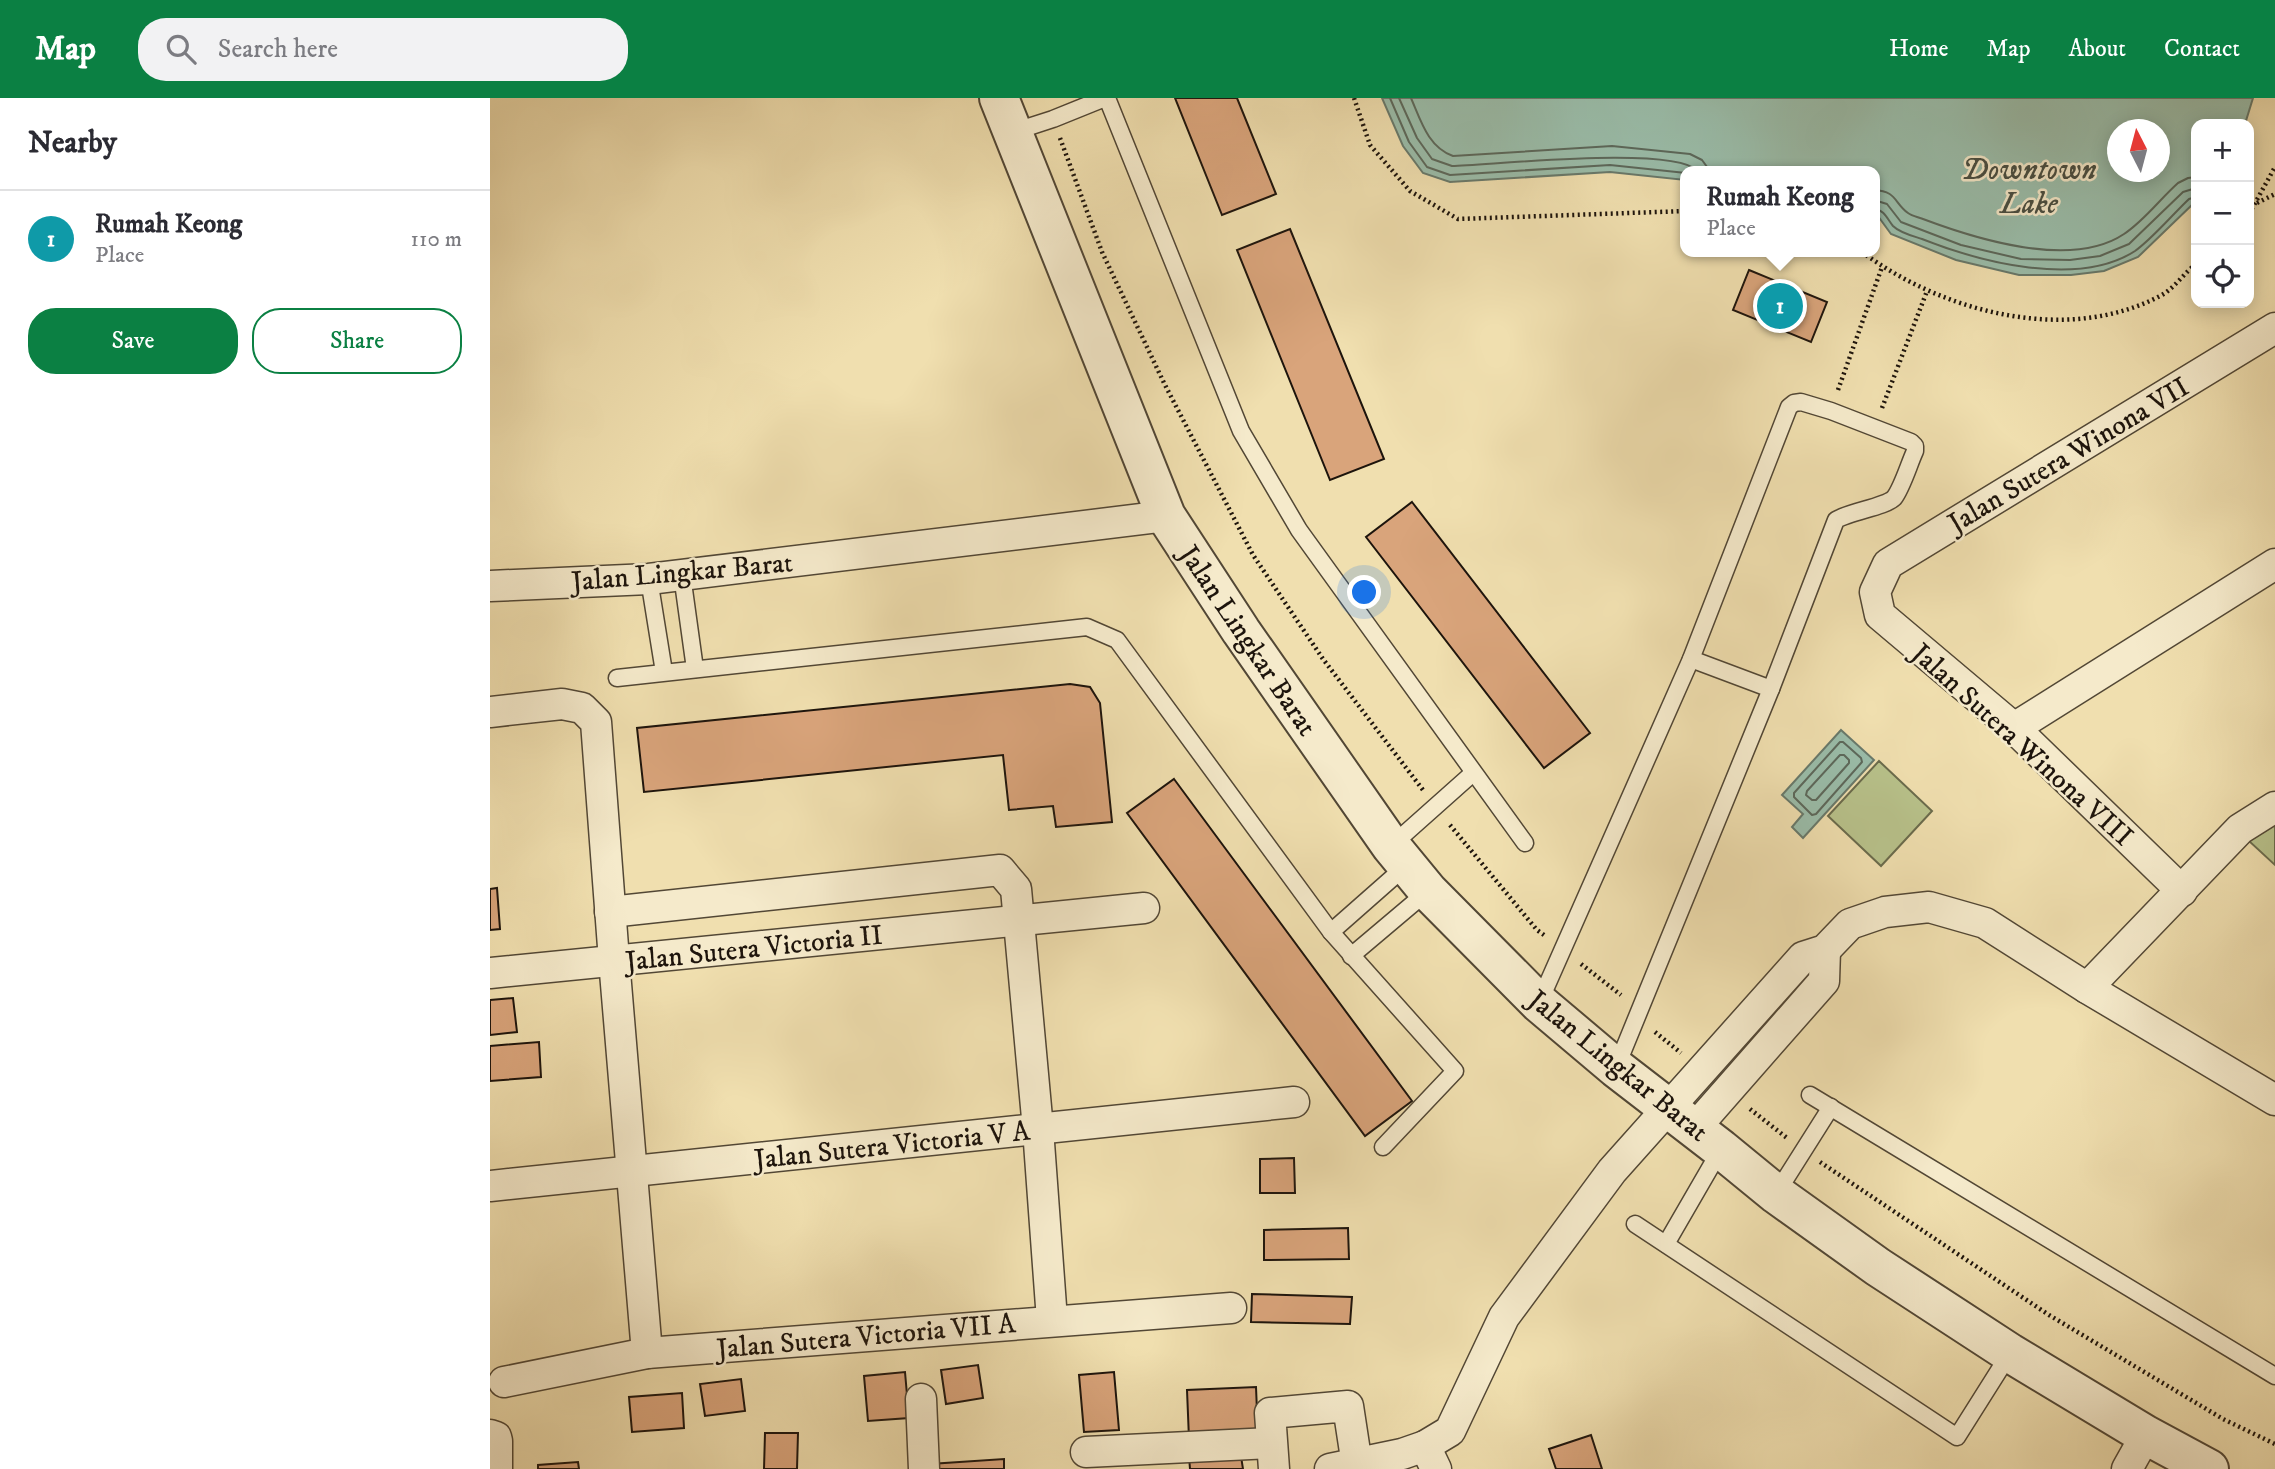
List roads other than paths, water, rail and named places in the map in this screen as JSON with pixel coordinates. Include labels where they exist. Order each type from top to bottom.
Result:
[{"type":"street","name":"Jalan Lingkar Barat","points":[[1006,115],[1166,516],[1241,631],[1408,867],[1539,1003],[1616,1068],[1776,1194],[1878,1267],[2010,1353],[2209,1469]]},
{"type":"street","name":"Jalan Sutera Winona VII","points":[[1875,592],[1888,564],[2275,328]]},
{"type":"street","name":"Jalan Lingkar Barat","points":[[490,586],[649,579],[1166,516]]},
{"type":"street","points":[[2014,728],[2275,564]]},
{"type":"street","name":"Jalan Sutera Winona VIII","points":[[1875,592],[1880,615],[2014,728],[2182,891]]},
{"type":"street","points":[[490,712],[562,704],[582,708],[596,722],[647,1353]]},
{"type":"street","points":[[2087,988],[2240,829],[2275,807]]},
{"type":"street","name":"Jalan Sutera Victoria II","points":[[610,912],[1000,870],[1016,890],[1018,921]]},
{"type":"street","points":[[1695,1129],[1703,1071],[1802,957],[1825,950],[1850,924],[1885,912],[1928,907],[1985,923],[2087,988],[2275,1100]]},
{"type":"street","name":"Jalan Sutera Victoria II","points":[[490,973],[1144,908]]},
{"type":"street","points":[[1018,921],[1038,1129],[1052,1320]]},
{"type":"street","points":[[1086,1452],[1272,1456],[1270,1413],[1348,1406],[1343,1467],[1402,1454],[1431,1457],[1450,1431],[1504,1317],[1612,1171],[1695,1129],[1825,981],[1825,950]]},
{"type":"street","name":"Jalan Sutera Victoria V A","points":[[490,1186],[1294,1102]]},
{"type":"street","name":"Jalan Sutera Victoria VII A","points":[[505,1382],[647,1353],[1231,1308]]},
{"type":"street","points":[[920,1399],[924,1469]]},
{"type":"street","points":[[2127,1469],[2146,1434]]},
{"type":"street","points":[[490,1435],[496,1437],[497,1441],[497,1469]]},
{"type":"lane","points":[[1006,115],[1053,120],[1107,98],[1241,431],[1299,530],[1525,844]]},
{"type":"lane","points":[[1539,1003],[1691,659],[1789,407],[1801,402],[1911,442],[1915,451],[1895,496],[1889,501],[1836,520],[1771,689],[1616,1068]]},
{"type":"lane","points":[[682,575],[695,669]]},
{"type":"lane","points":[[649,579],[664,672]]},
{"type":"lane","points":[[617,678],[1087,627],[1117,640],[1331,932],[1455,1071],[1383,1147]]},
{"type":"lane","points":[[1691,659],[1771,689]]},
{"type":"lane","points":[[1351,956],[1408,867],[1436,807],[1473,773]]},
{"type":"lane","points":[[1331,932],[1408,867]]},
{"type":"lane","points":[[1810,1095],[2275,1376]]},
{"type":"lane","points":[[1776,1194],[1831,1107]]},
{"type":"lane","points":[[1666,1244],[1695,1129]]},
{"type":"lane","points":[[1635,1224],[1957,1437],[2010,1353]]},
{"type":"water","name":"Downtown Lake","points":[[1382,98],[2253,98],[2247,119],[2191,119],[2191,206],[2138,257],[2104,271],[2071,275],[2019,275],[1956,260],[1891,234],[1880,219],[1880,166],[1680,166],[1680,179],[1610,172],[1450,182],[1423,173],[1403,146]]},
{"type":"water","points":[[1841,730],[1874,760],[1803,838],[1792,827],[1803,814],[1782,795]]},
{"type":"place","name":"Rumah Keong","points":[[1780,306]]}]
